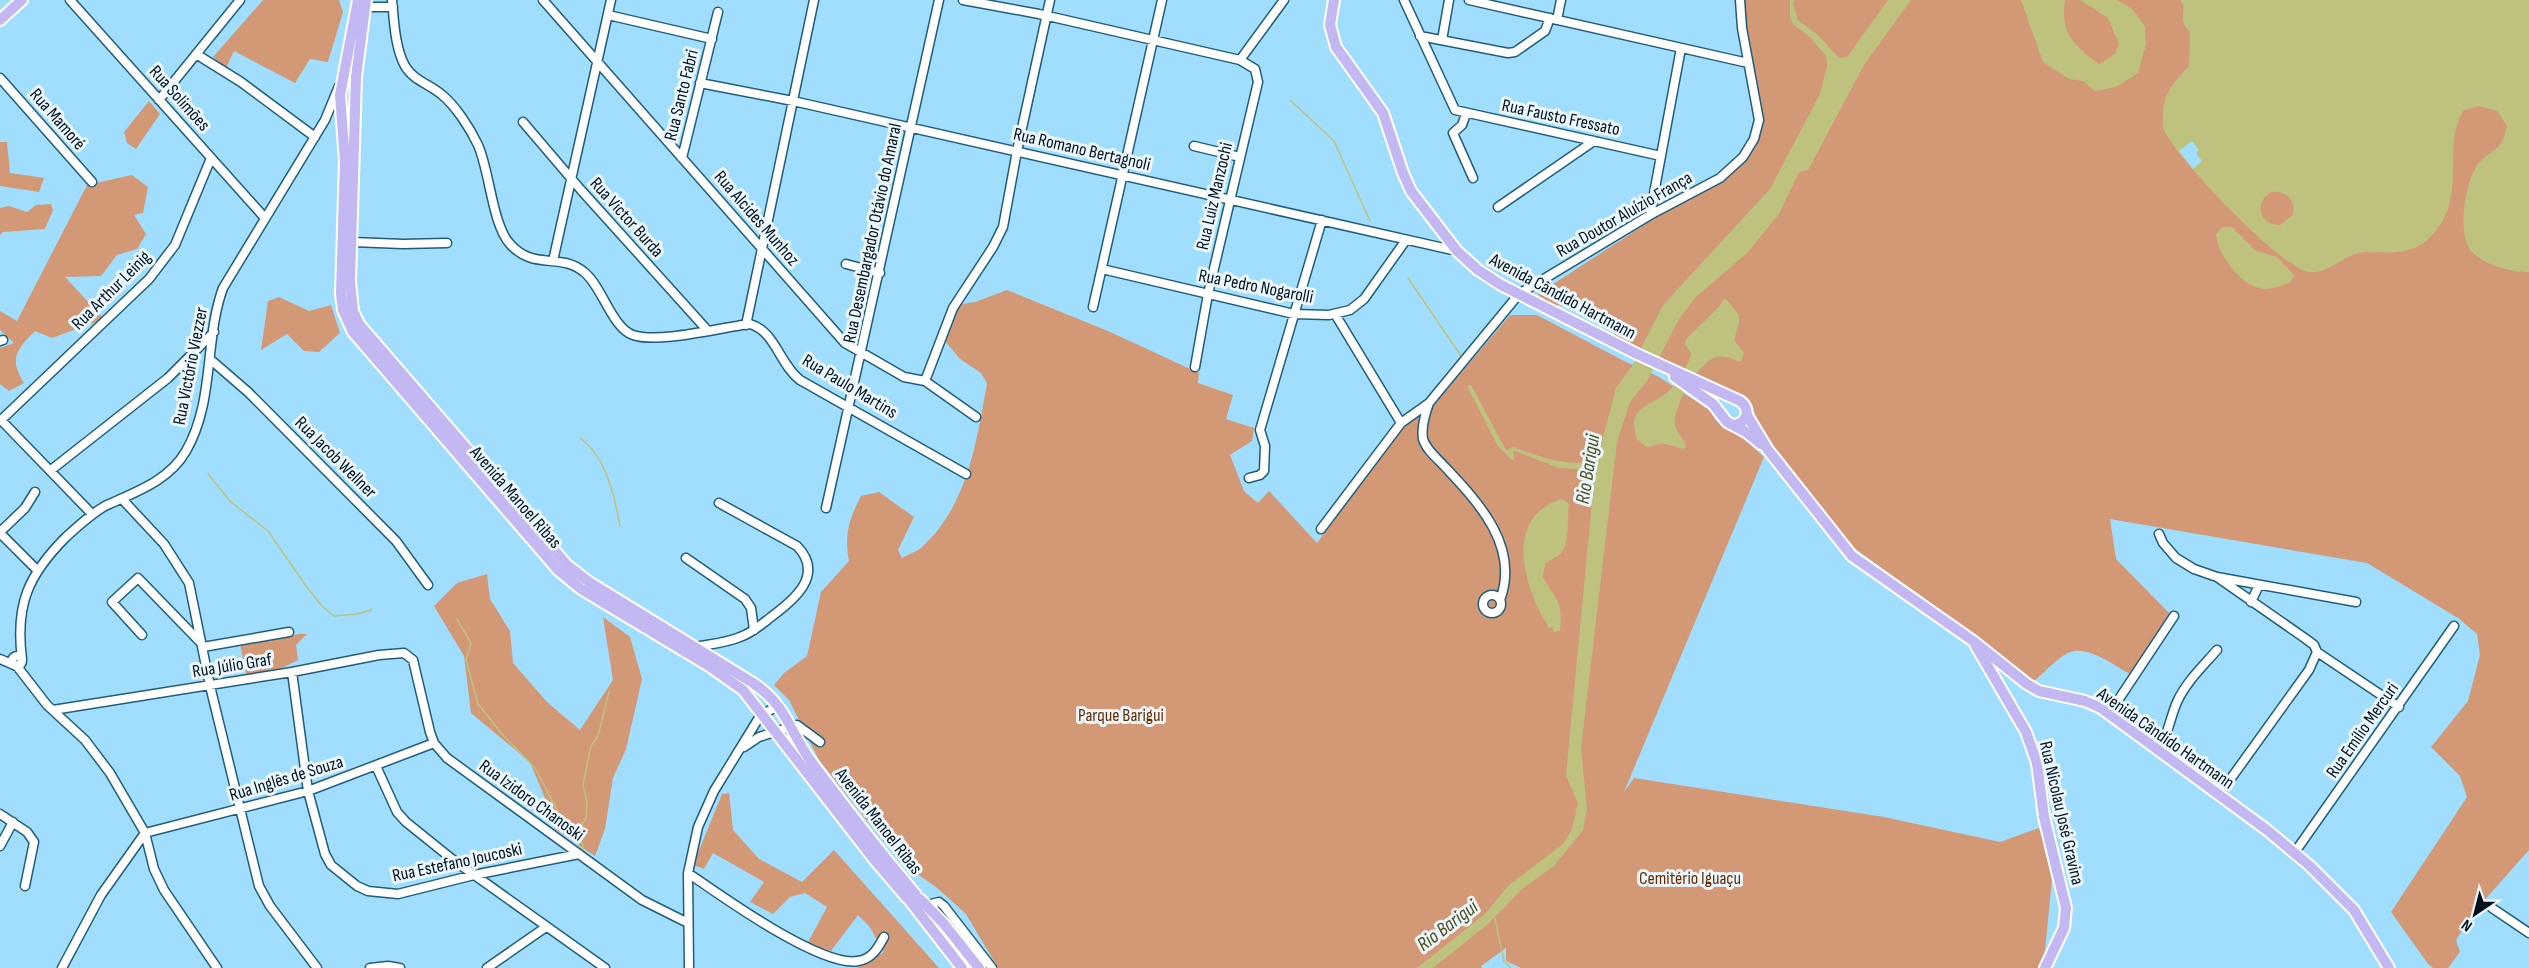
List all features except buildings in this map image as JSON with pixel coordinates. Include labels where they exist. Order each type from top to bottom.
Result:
[{"type":"main road","points":[[0,20],[22,0]]},
{"type":"main road","name":"Avenida Cândido Hartmann","points":[[1334,0],[1330,25],[1336,47],[1383,113],[1411,190],[1457,251],[1484,274],[1519,294],[1695,386],[1736,400]]},
{"type":"main road","name":"Avenida Manoel Ribas","points":[[363,2],[343,74],[340,110],[345,161],[341,284],[343,310],[358,339],[423,407]]},
{"type":"main road","name":"Avenida Manoel Ribas","points":[[363,2],[356,99],[350,293],[356,318],[439,427],[532,542],[558,570],[581,589],[739,686],[873,858],[916,900],[979,968]]},
{"type":"main road","points":[[343,74],[357,77]]},
{"type":"main road","points":[[340,110],[356,99]]},
{"type":"main road","name":"Avenida Cândido Hartmann","points":[[1695,386],[1722,413]]},
{"type":"main road","points":[[1736,400],[1744,403],[1747,415],[1743,422],[1734,425],[1727,423],[1722,413],[1726,403],[1736,400]]},
{"type":"main road","name":"Avenida Cândido Hartmann","points":[[1747,415],[1768,450],[1847,552],[1973,640],[2033,688],[2045,693],[2085,700],[2109,714],[2295,852],[2354,910],[2390,968]]},
{"type":"main road","name":"Avenida Cândido Hartmann","points":[[1734,425],[1768,450]]},
{"type":"main road","name":"Avenida Manoel Ribas","points":[[439,427],[567,565],[589,582],[761,688],[779,705],[810,760],[916,900],[962,968]]},
{"type":"main road","points":[[532,542],[536,541],[549,547]]},
{"type":"main road","name":"Rua Nicolau José Gravina","points":[[1973,640],[2019,717],[2037,763],[2044,817],[2066,908],[2064,928],[2045,968]]},
{"type":"main road","points":[[677,647],[691,650],[695,647]]},
{"type":"main road","points":[[709,666],[714,663],[729,668]]},
{"type":"street","name":"Rua Solimões","points":[[70,0],[265,218]]},
{"type":"street","points":[[159,100],[240,0]]},
{"type":"street","name":"Rua Alcides Munhoz","points":[[543,0],[842,339],[904,377],[925,381],[976,417]]},
{"type":"street","points":[[553,261],[611,0]]},
{"type":"street","points":[[363,2],[392,4],[400,51],[405,66],[413,76],[447,99],[475,139],[485,162],[505,237],[528,257],[543,262],[553,261],[577,267],[586,273],[618,321],[630,334],[651,337],[746,325],[814,0]]},
{"type":"street","name":"Rua Desembargador Otávio do Amaral","points":[[826,508],[939,0]]},
{"type":"street","points":[[963,0],[1047,16],[1240,60],[1284,0]]},
{"type":"street","points":[[995,0],[1008,8]]},
{"type":"street","points":[[925,381],[953,309],[993,247],[1003,227],[1050,0]]},
{"type":"street","points":[[1093,308],[1162,0]]},
{"type":"street","points":[[1404,0],[1420,36],[1512,53],[1545,32],[1554,19],[1561,0]]},
{"type":"street","points":[[1442,40],[1449,0]]},
{"type":"street","points":[[1469,0],[1748,63]]},
{"type":"street","name":"Rua Doutor Aluízio França","points":[[1321,529],[1401,423],[1429,403],[1519,294],[1650,215],[1720,178],[1737,164],[1749,148],[1758,130],[1759,120],[1742,28],[1740,0]]},
{"type":"street","name":"Rua Santo Fabri","points":[[682,158],[718,12]]},
{"type":"street","points":[[608,15],[712,39]]},
{"type":"street","name":"Rua Fausto Fressato","points":[[1420,36],[1455,110],[1661,156]]},
{"type":"street","points":[[1650,215],[1681,48]]},
{"type":"street","points":[[196,54],[241,82],[315,137]]},
{"type":"street","name":"Rua Luiz Manzochi","points":[[1195,367],[1208,294],[1258,82],[1255,69],[1240,60]]},
{"type":"street","name":"Rua Victório Viezzer","points":[[17,661],[22,606],[37,570],[92,514],[148,486],[166,473],[186,451],[199,420],[223,288],[325,120],[343,74]]},
{"type":"street","name":"Rua Mamoré","points":[[0,78],[92,182]]},
{"type":"street","name":"Rua Romano Bertagnoli","points":[[700,83],[793,101],[1457,251]]},
{"type":"street","name":"Rua Victório Viezzer","points":[[325,120],[340,110]]},
{"type":"street","points":[[1466,114],[1462,125],[1453,133],[1473,178]]},
{"type":"street","name":"Rua Victor Burda","points":[[523,122],[708,331]]},
{"type":"street","points":[[1498,207],[1594,141]]},
{"type":"street","points":[[1194,146],[1240,157]]},
{"type":"street","name":"Rua Arthur Leinig","points":[[1,421],[148,279],[164,260],[175,245],[211,158]]},
{"type":"street","points":[[1250,478],[1264,471],[1265,446],[1260,430],[1322,220]]},
{"type":"street","name":"Rua Pedro Nogarolli","points":[[1102,269],[1294,314],[1335,314],[1350,310],[1364,299],[1406,240]]},
{"type":"street","points":[[352,242],[447,243]]},
{"type":"street","points":[[846,264],[880,273]]},
{"type":"street","points":[[1335,314],[1401,423]]},
{"type":"street","name":"Rua Paulo Martins","points":[[746,325],[754,325],[762,330],[795,376],[966,474]]},
{"type":"street","points":[[51,470],[168,378],[214,331]]},
{"type":"street","name":"Rua Jacob Wellner","points":[[211,360],[248,392],[396,541],[428,585]]},
{"type":"street","points":[[1429,403],[1423,422],[1425,443],[1478,502],[1498,537],[1505,573],[1500,600]]},
{"type":"street","points":[[1,421],[92,514]]},
{"type":"street","points":[[35,492],[25,508],[0,532],[37,570]]},
{"type":"street","points":[[122,499],[164,544],[189,583],[210,686],[259,886],[270,906],[317,968]]},
{"type":"street","points":[[695,647],[733,639],[754,630],[799,594],[807,572],[805,558],[791,542],[719,502]]},
{"type":"street","points":[[2159,534],[2163,543],[2176,558],[2194,569],[2217,577],[2356,602]]},
{"type":"street","points":[[686,558],[745,599],[751,608],[754,630]]},
{"type":"street","points":[[2217,577],[2306,639],[2314,645],[2317,652],[2399,707]]},
{"type":"street","points":[[142,635],[112,602],[138,578],[202,645]]},
{"type":"street","points":[[2251,602],[2259,585]]},
{"type":"street","points":[[2109,714],[2174,616]]},
{"type":"street","name":"Rua Emílio Mercuri","points":[[2295,852],[2454,626]]},
{"type":"street","points":[[202,645],[289,632]]},
{"type":"street","points":[[2159,750],[2180,695],[2217,650]]},
{"type":"street","points":[[2219,795],[2309,670],[2317,652]]},
{"type":"street","name":"Rua Júlio Graf","points":[[53,710],[210,686],[379,655],[404,653],[413,660],[434,743]]},
{"type":"street","points":[[0,659],[17,661],[37,693],[75,730],[102,761],[145,833],[154,869],[164,890],[217,968]]},
{"type":"street","name":"Rua Estefano Joucoski","points":[[292,672],[309,791],[325,854],[331,865],[363,889],[382,894],[398,894],[474,875],[579,854]]},
{"type":"street","points":[[699,968],[689,965],[688,873],[693,845],[702,816],[714,791],[762,713],[779,705]]},
{"type":"street","points":[[741,749],[759,737],[792,725],[800,726],[820,742]]},
{"type":"street","name":"Rua Inglês de Souza","points":[[145,833],[309,791],[434,743]]},
{"type":"street","name":"Rua Izidoro Chanoski","points":[[434,743],[456,765],[642,900],[688,923]]},
{"type":"street","points":[[376,765],[397,812],[406,822],[474,875],[605,968]]},
{"type":"street","points":[[0,813],[27,832],[34,842],[25,886]]},
{"type":"street","points":[[0,846],[13,822]]},
{"type":"street","points":[[62,968],[101,895],[145,833]]},
{"type":"street","points":[[688,873],[794,942],[816,953],[837,959],[858,961],[873,954],[884,937]]},
{"type":"street","points":[[916,900],[939,902],[944,906],[992,968]]},
{"type":"street","points":[[2492,908],[2529,933]]},
{"type":"street","points":[[487,968],[546,927]]},
{"type":"street","points":[[370,968],[388,966],[400,968]]},
{"type":"green space","points":[[263,0],[339,0],[343,12],[328,62],[310,59],[295,83],[234,51],[226,68],[213,57]]},
{"type":"green space","points":[[1745,0],[2529,0],[2529,850],[2474,912],[2456,940],[2460,952],[2448,968],[2433,968],[2428,964],[2391,912],[2467,797],[2460,776],[2431,747],[2468,701],[2480,655],[2477,634],[2458,618],[2367,563],[2110,519],[2116,559],[2171,615],[2130,674],[2092,654],[2075,651],[2059,659],[2034,681],[1854,548],[1761,430],[1749,399],[1709,384],[1623,345],[1610,329],[1591,314],[1574,307],[1559,305],[1547,307],[1538,294],[1661,214],[1717,185],[1741,165],[1755,148],[1761,132],[1762,113],[1745,31]]},
{"type":"green space","points":[[149,101],[160,114],[136,149],[127,143],[124,132]]},
{"type":"green space","points":[[0,142],[7,142],[10,173],[44,178],[39,192],[0,186]]},
{"type":"green space","points":[[132,175],[148,187],[143,213],[134,215],[146,234],[137,249],[117,255],[101,276],[65,277],[104,319],[52,338],[35,331],[19,349],[17,355],[19,375],[24,383],[9,391],[0,384],[0,348],[14,343],[0,330],[0,311],[17,321],[87,185]]},
{"type":"green space","points":[[51,204],[53,210],[45,229],[3,232],[0,235],[0,208],[9,206],[27,212],[36,205]]},
{"type":"green space","name":"Parque Barigui","points":[[1007,290],[1108,331],[1199,373],[1198,383],[1233,395],[1226,419],[1254,428],[1252,441],[1230,455],[1244,491],[1258,503],[1269,491],[1317,543],[1404,427],[1435,404],[1510,315],[1537,315],[1659,377],[1711,411],[1717,421],[1742,437],[1764,457],[1624,792],[1634,778],[1884,817],[2000,842],[2039,828],[2053,868],[2045,951],[2039,968],[1521,968],[1506,961],[1506,948],[1481,966],[1482,968],[998,968],[966,914],[936,887],[911,870],[883,841],[819,760],[789,700],[774,685],[784,673],[807,656],[821,592],[849,561],[847,543],[849,527],[861,496],[879,492],[914,517],[898,550],[902,558],[922,547],[938,530],[950,512],[968,471],[987,383],[981,373],[960,359],[945,341],[953,316],[962,304],[975,302]]},
{"type":"green space","points":[[279,297],[309,311],[331,305],[340,333],[319,352],[304,351],[287,334],[261,350],[268,301]]},
{"type":"green space","points":[[487,574],[490,599],[510,631],[513,663],[547,702],[580,730],[613,680],[603,617],[630,637],[642,679],[626,749],[613,778],[605,829],[595,856],[554,828],[549,808],[530,762],[471,713],[464,656],[434,606],[457,583]]},
{"type":"green space","points":[[307,634],[296,645],[298,660],[272,673],[247,677],[240,644]]},
{"type":"green space","points":[[729,793],[733,830],[759,859],[802,882],[834,850],[939,968],[857,968],[884,952],[869,926],[858,915],[831,951],[807,944],[827,907],[805,893],[790,897],[773,914],[750,902],[764,882],[713,853],[704,869],[693,865],[722,794]]},
{"type":"water","name":"Rio Barigui","points":[[1790,0],[1794,0],[1793,5],[1798,20],[1818,35],[1839,58],[1847,57],[1888,0],[1911,0],[1864,65],[1808,170],[1799,172],[1779,214],[1747,253],[1696,297],[1679,319],[1647,381],[1630,402],[1617,442],[1581,748],[1587,810],[1583,830],[1554,866],[1522,889],[1487,925],[1433,968],[1417,968],[1485,914],[1508,886],[1563,844],[1572,829],[1578,803],[1566,776],[1595,470],[1559,468],[1515,451],[1513,451],[1514,460],[1512,460],[1498,446],[1467,386],[1471,385],[1506,450],[1513,447],[1544,458],[1565,462],[1597,460],[1616,388],[1632,366],[1663,305],[1770,189],[1820,94],[1827,67],[1826,56],[1810,37],[1794,25],[1790,18]]},
{"type":"water","points":[[2021,0],[2065,0],[2065,22],[2071,38],[2082,51],[2099,64],[2115,54],[2119,44],[2108,18],[2080,0],[2117,0],[2132,9],[2145,26],[2146,44],[2138,73],[2116,87],[2095,91],[2083,81],[2069,79],[2043,62]]},
{"type":"water","points":[[2180,0],[2529,0],[2529,272],[2492,265],[2478,258],[2468,246],[2465,236],[2464,212],[2471,177],[2480,162],[2500,145],[2507,126],[2497,111],[2479,106],[2464,110],[2457,125],[2454,141],[2452,192],[2448,209],[2440,226],[2426,241],[2404,251],[2357,253],[2316,272],[2309,272],[2295,266],[2276,252],[2230,210],[2208,186],[2173,144],[2163,128],[2163,108],[2167,95],[2189,66],[2190,31],[2184,23],[2184,6]],"holes":[[[2271,192],[2289,197],[2294,210],[2293,215],[2280,225],[2268,222],[2261,213],[2265,197]]]},
{"type":"water","points":[[2223,227],[2232,227],[2256,251],[2277,257],[2294,275],[2291,282],[2275,288],[2263,289],[2244,280],[2230,266],[2220,250],[2216,234]]},
{"type":"water","points":[[1726,299],[1739,315],[1734,340],[1744,353],[1741,362],[1726,357],[1717,357],[1703,366],[1689,384],[1679,405],[1675,423],[1686,448],[1661,444],[1648,448],[1637,439],[1634,427],[1638,412],[1666,394],[1676,384],[1690,358],[1691,353],[1685,345],[1686,339]]},
{"type":"water","points":[[1562,499],[1569,504],[1566,543],[1559,555],[1545,564],[1543,577],[1560,607],[1560,631],[1554,632],[1552,627],[1549,628],[1540,612],[1526,575],[1525,537],[1531,521],[1543,508]]},
{"type":"pier","points":[[2192,141],[2199,150],[2196,153],[2202,161],[2193,169],[2179,151]]},
{"type":"waterway","points":[[1290,100],[1334,141],[1370,221]]},
{"type":"waterway","points":[[1408,278],[1461,356]]},
{"type":"waterway","points":[[580,438],[596,455],[608,477],[620,526]]},
{"type":"waterway","points":[[208,474],[231,502],[268,531],[306,586],[321,605],[334,616],[372,610]]},
{"type":"waterway","points":[[457,619],[471,643],[466,660],[478,704],[502,734],[535,768],[567,829],[584,852]]},
{"type":"waterway","points":[[584,851],[579,829],[586,818],[587,801],[583,785],[591,746],[598,736],[609,692]]},
{"type":"waterway","points":[[1495,918],[1504,961],[1511,968]]},
{"type":"park label","name":"Cemitério Iguaçu","points":[[1690,878]]}]
